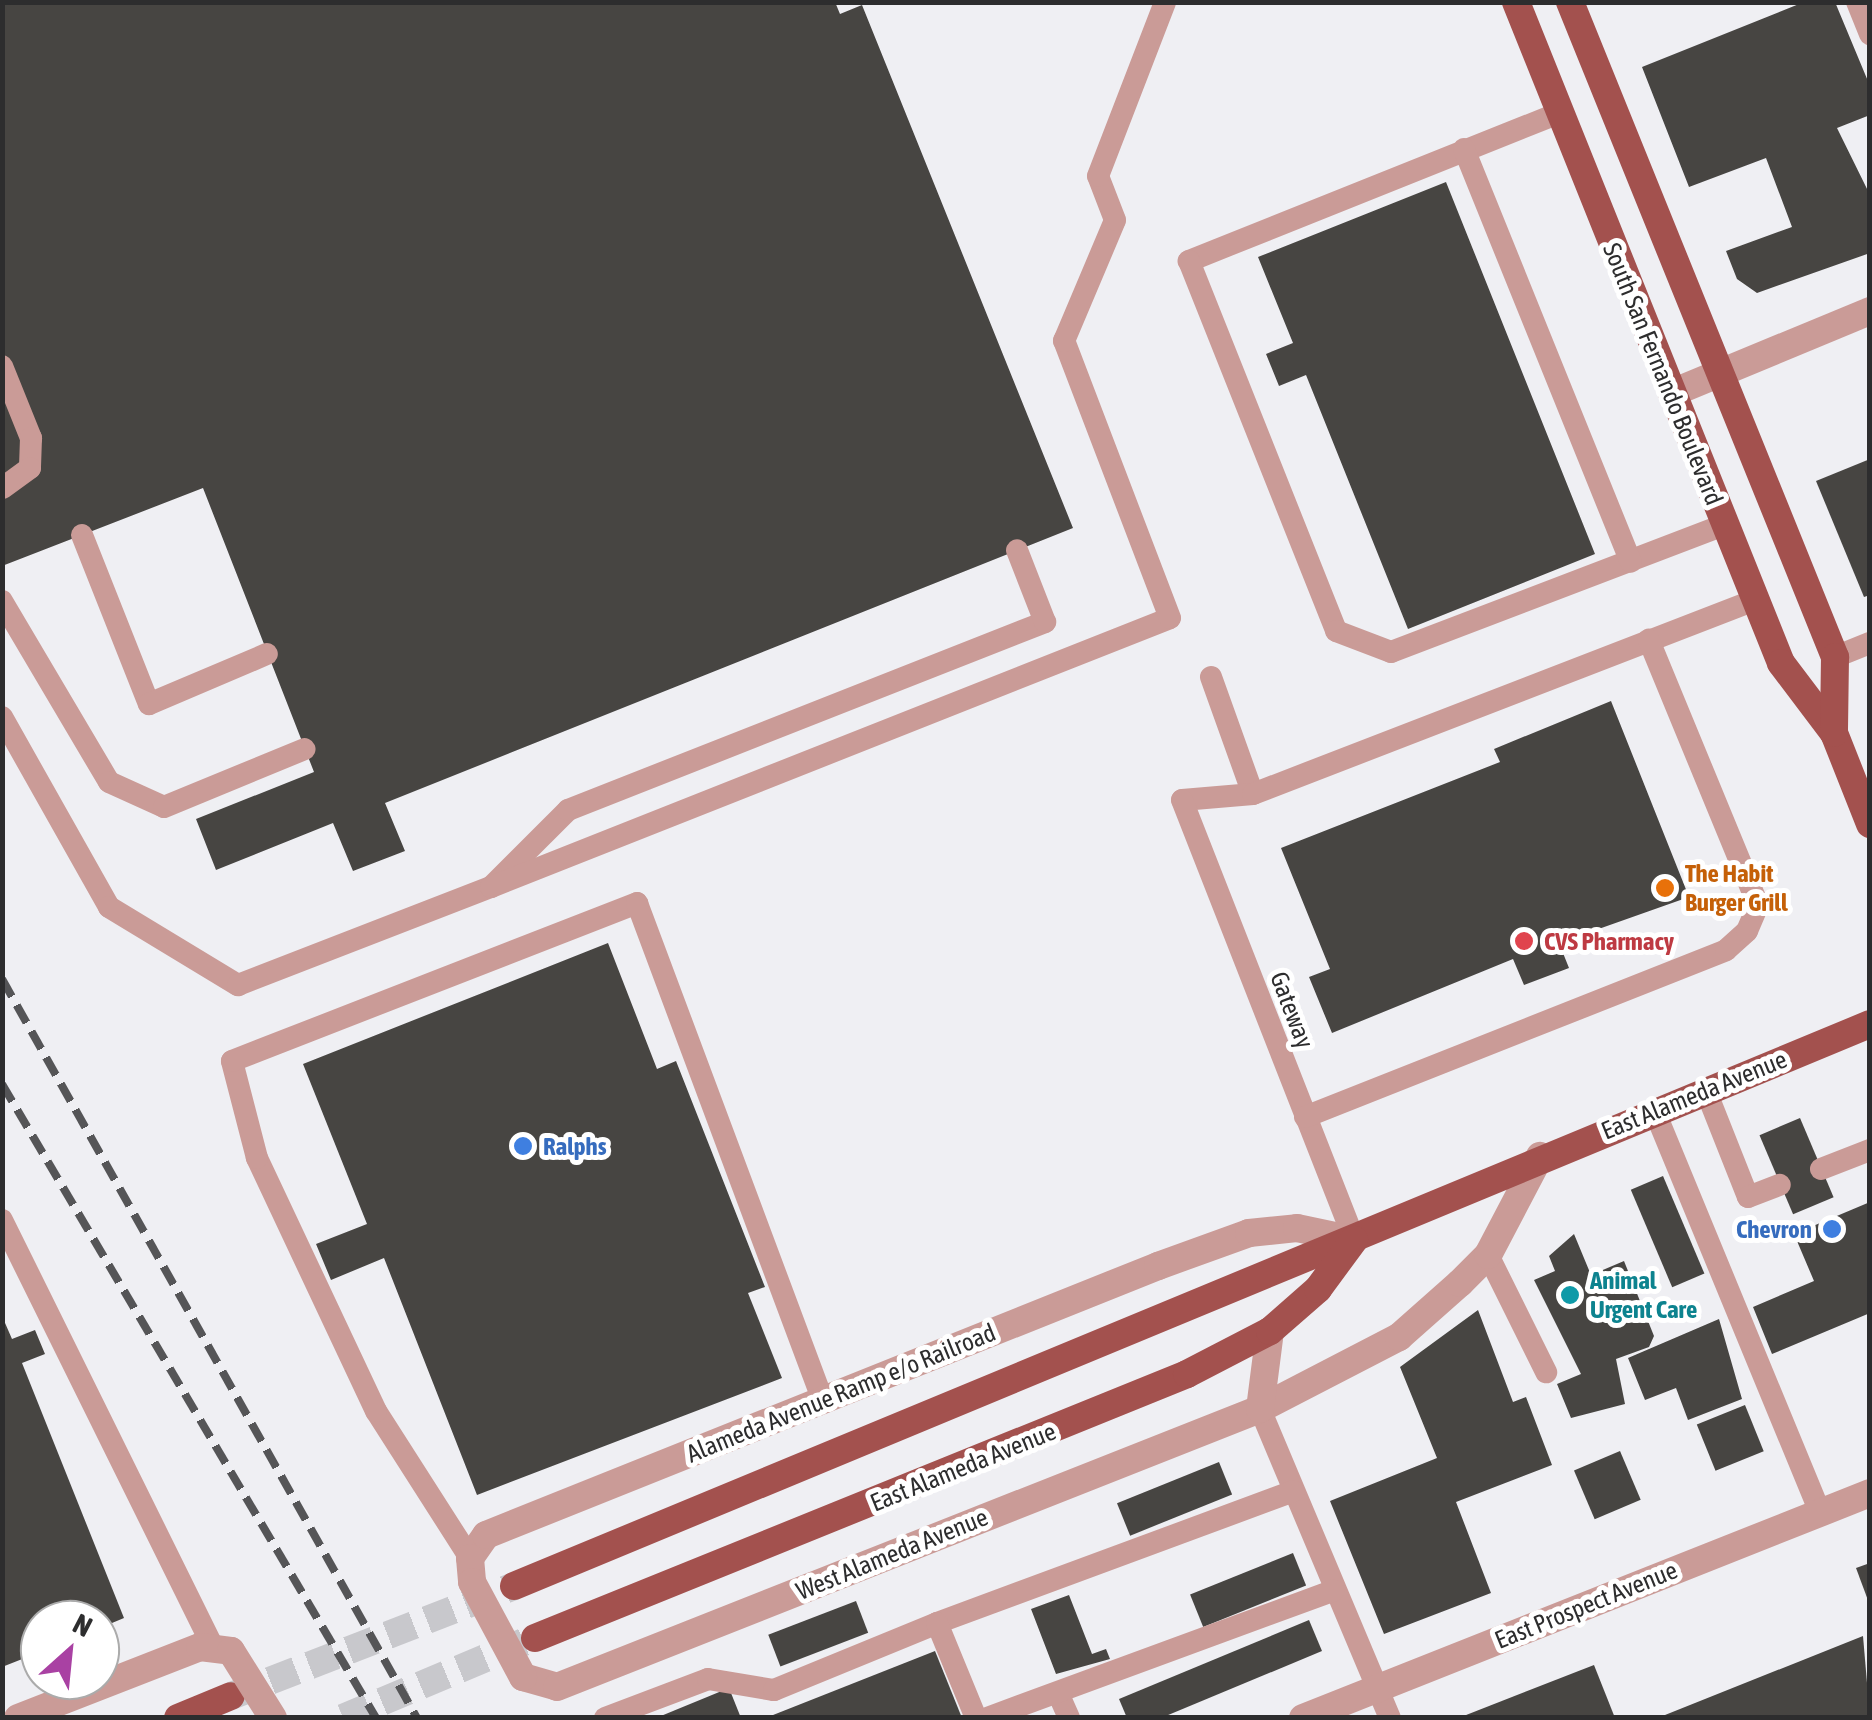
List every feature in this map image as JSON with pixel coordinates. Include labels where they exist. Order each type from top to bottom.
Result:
[{"type":"main road","name":"South San Fernando Boulevard","points":[[1516,2],[1781,662],[1834,733],[1870,824]]},
{"type":"main road","name":"South San Fernando Boulevard","points":[[1570,2],[1836,658],[1834,733]]},
{"type":"main road","name":"East Alameda Avenue","points":[[514,1586],[1354,1240],[1540,1156],[1870,1024]]},
{"type":"main road","name":"East Alameda Avenue","points":[[534,1638],[1099,1413],[1270,1331],[1318,1290],[1354,1240]]},
{"type":"main road","points":[[178,1718],[231,1696]]},
{"type":"street","points":[[1672,393],[1870,311]]},
{"type":"street","name":"West Alameda Avenue","points":[[470,1558],[472,1582],[524,1676],[556,1686],[1260,1410],[1399,1336],[1488,1255],[1540,1156]]},
{"type":"street","name":"Alameda Avenue Ramp e/o Railroad","points":[[470,1558],[486,1534],[1249,1233],[1297,1228],[1354,1240]]},
{"type":"street","points":[[1260,1410],[1270,1331]]},
{"type":"street","name":"East Prospect Avenue","points":[[1303,1718],[1870,1493]]},
{"type":"street","points":[[18,1718],[222,1648],[273,1718]]},
{"type":"lane","points":[[2,717],[109,907],[238,985],[1170,618],[1064,342],[1115,220],[1098,176],[1165,2]]},
{"type":"lane","points":[[1857,2],[1870,35]]},
{"type":"lane","points":[[1559,113],[1189,261],[1328,612],[1336,630],[1391,652],[1724,525]]},
{"type":"lane","points":[[1464,149],[1630,562]]},
{"type":"lane","points":[[2,366],[31,438],[30,468],[2,488]]},
{"type":"lane","points":[[82,535],[149,704],[268,654]]},
{"type":"lane","points":[[491,887],[568,810],[1045,622],[1017,550]]},
{"type":"lane","points":[[2,600],[109,782],[164,807],[305,748]]},
{"type":"lane","points":[[1211,677],[1253,794],[1755,600]]},
{"type":"lane","points":[[1305,1117],[1726,950],[1747,931],[1758,904],[1649,640]]},
{"type":"lane","points":[[1836,658],[1870,643]]},
{"type":"lane","name":"Gateway","points":[[1253,794],[1182,800],[1354,1240]]},
{"type":"lane","points":[[470,1558],[376,1411],[257,1158],[232,1061],[637,903],[823,1401]]},
{"type":"lane","points":[[1706,1091],[1748,1197],[1780,1185]]},
{"type":"lane","points":[[1655,1112],[1820,1513]]},
{"type":"lane","points":[[1821,1169],[1870,1150]]},
{"type":"lane","points":[[2,1220],[222,1648]]},
{"type":"lane","points":[[1488,1255],[1546,1372]]},
{"type":"lane","points":[[1260,1410],[1390,1718]]},
{"type":"lane","points":[[605,1718],[708,1678],[774,1690],[937,1623],[1293,1491]]},
{"type":"lane","points":[[987,1718],[1333,1590]]},
{"type":"lane","points":[[937,1623],[976,1718]]},
{"type":"lane","points":[[1058,1692],[1069,1718]]},
{"type":"building","points":[[2,2],[835,2],[840,14],[862,5],[1073,528],[385,803],[405,851],[353,871],[333,823],[216,870],[196,819],[314,772],[203,488],[2,566]]},
{"type":"building","points":[[1804,2],[1835,2],[1870,86],[1870,115],[1837,128],[1870,195],[1870,253],[1757,293],[1737,279],[1726,251],[1792,227],[1766,158],[1689,187],[1642,67]]},
{"type":"building","points":[[1446,182],[1595,554],[1408,629],[1306,375],[1279,386],[1266,354],[1293,343],[1258,257]]},
{"type":"building","points":[[1870,459],[1870,595],[1864,597],[1816,481]]},
{"type":"building","points":[[1611,701],[1689,897],[1559,943],[1569,968],[1524,985],[1513,959],[1332,1033],[1309,977],[1330,969],[1281,848],[1500,762],[1494,749]]},
{"type":"building","name":"Ralphs","points":[[608,943],[657,1069],[676,1061],[765,1287],[748,1293],[782,1378],[477,1495],[384,1258],[331,1280],[316,1244],[367,1224],[303,1064]]},
{"type":"building","points":[[1800,1118],[1834,1197],[1793,1214],[1759,1135]]},
{"type":"building","points":[[1663,1176],[1704,1274],[1672,1287],[1631,1190]]},
{"type":"building","points":[[1870,1202],[1870,1313],[1772,1354],[1753,1307],[1814,1281],[1794,1234]]},
{"type":"building","points":[[1574,1234],[1591,1275],[1624,1261],[1654,1336],[1649,1347],[1616,1359],[1625,1404],[1571,1418],[1557,1384],[1581,1374],[1534,1280],[1555,1271],[1549,1256]]},
{"type":"building","points":[[1478,1310],[1513,1402],[1526,1397],[1552,1465],[1456,1502],[1491,1593],[1384,1634],[1330,1501],[1437,1458],[1400,1367]]},
{"type":"building","points":[[2,1316],[12,1339],[35,1330],[45,1354],[22,1363],[117,1600],[20,1600],[20,1660],[2,1667]]},
{"type":"building","points":[[1719,1319],[1742,1399],[1688,1420],[1676,1388],[1645,1400],[1628,1358]]},
{"type":"building","points":[[1745,1405],[1764,1451],[1716,1471],[1697,1424]]},
{"type":"building","points":[[1620,1451],[1641,1500],[1595,1519],[1574,1471]]},
{"type":"building","points":[[1219,1462],[1232,1494],[1130,1536],[1117,1503]]},
{"type":"building","points":[[1293,1553],[1306,1585],[1203,1627],[1190,1595]]},
{"type":"building","points":[[1870,1563],[1870,1603],[1869,1603],[1856,1568]]},
{"type":"building","points":[[1069,1595],[1092,1654],[1106,1649],[1110,1659],[1056,1674],[1031,1609]]},
{"type":"building","points":[[856,1601],[868,1633],[780,1666],[768,1635]]},
{"type":"building","points":[[1309,1620],[1322,1651],[1161,1718],[1127,1718],[1119,1699]]},
{"type":"building","points":[[1863,1636],[1870,1718],[1660,1718],[1660,1717]]},
{"type":"building","points":[[935,1651],[962,1718],[768,1718],[768,1717]]},
{"type":"building","points":[[1594,1665],[1615,1718],[1461,1718],[1461,1717]]},
{"type":"building","points":[[729,1688],[741,1718],[656,1718]]},
{"type":"tunnel","points":[[231,1696],[514,1586]]},
{"type":"tunnel","points":[[343,1718],[526,1641]]},
{"type":"railway","points":[[2,979],[417,1718]]},
{"type":"railway","points":[[2,1084],[376,1718]]},
{"type":"place","name":"The Habit Burger Grill","points":[[1665,888]]},
{"type":"place","name":"CVS Pharmacy","points":[[1524,941]]},
{"type":"place","name":"Ralphs","points":[[523,1146]]},
{"type":"place","name":"Chevron","points":[[1832,1229]]},
{"type":"place","name":"Animal Urgent Care","points":[[1570,1295]]}]
